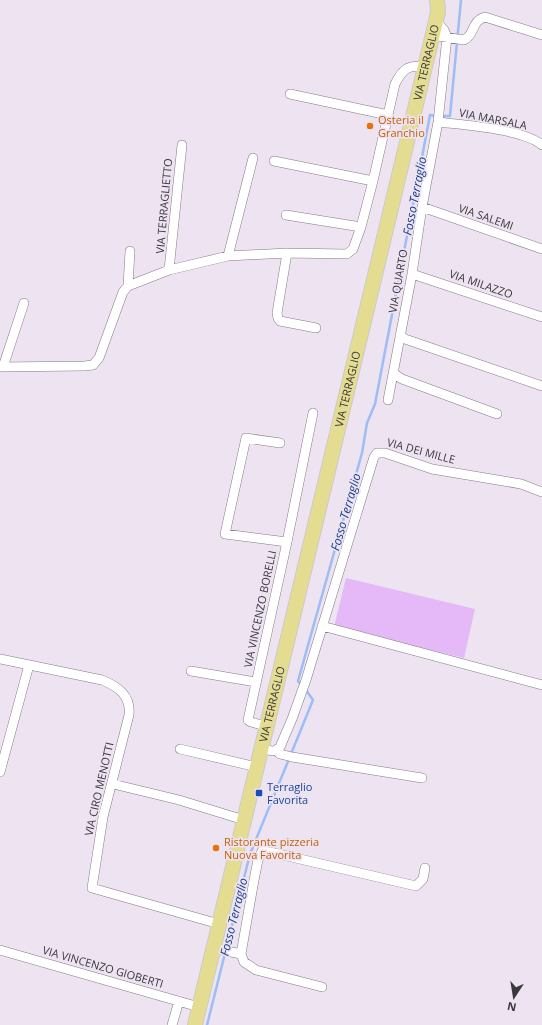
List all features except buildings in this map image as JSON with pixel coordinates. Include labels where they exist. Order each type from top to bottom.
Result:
[{"type":"main road","name":"VIA TERRAGLIO","points":[[195,1025],[217,949],[219,924],[438,8]]},
{"type":"street","points":[[438,8],[444,30],[454,39]]},
{"type":"street","points":[[432,35],[454,39],[467,39],[476,22],[480,18],[485,17],[542,35]]},
{"type":"street","name":"VIA QUARTO","points":[[388,400],[412,274],[422,207],[454,39]]},
{"type":"street","name":"VIA TERRAGLIETTO","points":[[128,286],[170,270],[228,256],[287,253],[347,254],[353,249],[361,227],[395,84],[400,75],[410,66],[424,66]]},
{"type":"street","points":[[290,94],[388,115]]},
{"type":"street","name":"VIA MARSALA","points":[[439,119],[453,124],[512,133],[537,140],[542,145]]},
{"type":"street","name":"VIA TERRAGLIETTO","points":[[170,270],[182,145]]},
{"type":"street","points":[[228,256],[254,158]]},
{"type":"street","points":[[274,161],[373,181]]},
{"type":"street","name":"VIA SALEMI","points":[[422,207],[542,249]]},
{"type":"street","points":[[286,215],[361,227]]},
{"type":"street","points":[[24,303],[2,367],[84,366],[93,364],[99,358],[123,292],[128,286],[130,251]]},
{"type":"street","points":[[287,253],[277,313],[278,318],[280,321],[316,328]]},
{"type":"street","name":"VIA MILAZZO","points":[[412,274],[542,317]]},
{"type":"street","points":[[400,335],[405,339],[542,386]]},
{"type":"street","points":[[393,373],[402,379],[497,414]]},
{"type":"street","name":"VIA VINCENZO BORELLI","points":[[266,726],[248,720],[287,542],[313,413]]},
{"type":"street","name":"VIA VINCENZO BORELLI","points":[[280,443],[246,438],[224,534],[287,542]]},
{"type":"street","name":"VIA DEI MILLE","points":[[284,754],[280,747],[306,680],[374,457],[377,453],[385,453],[432,469],[520,484],[542,492]]},
{"type":"street","points":[[322,626],[542,685]]},
{"type":"street","name":"VIA CIRO MENOTTI","points":[[0,659],[102,680],[113,686],[128,701],[130,708],[129,716],[113,784],[103,817],[92,888],[219,924]]},
{"type":"street","points":[[0,772],[30,665]]},
{"type":"street","name":"VIA VINCENZO BORELLI","points":[[191,671],[256,682]]},
{"type":"street","points":[[261,748],[284,754],[422,778]]},
{"type":"street","points":[[180,749],[256,767]]},
{"type":"street","points":[[113,784],[179,800],[244,820]]},
{"type":"street","points":[[237,954],[258,860],[262,851],[416,886],[423,879],[425,868]]},
{"type":"street","points":[[217,949],[237,954],[244,962],[256,970],[322,987]]},
{"type":"street","name":"VIA VINCENZO GIOBERTI","points":[[0,950],[199,1007]]},
{"type":"street","points":[[172,1025],[179,1001]]},
{"type":"shaded area","points":[[346,578],[475,609],[464,658],[334,627]]},
{"type":"waterway","name":"Fosso Terraglio","points":[[441,116],[450,116],[461,0]]},
{"type":"waterway","name":"Fosso Terraglio","points":[[301,685],[298,681],[362,453],[367,423],[375,404],[430,115],[436,116]]},
{"type":"waterway","name":"Fosso Terraglio","points":[[291,754],[313,700],[306,690]]},
{"type":"waterway","name":"Fosso Terraglio","points":[[207,1025],[250,854],[289,759]]},
{"type":"place","name":"Osteria il Granchio","points":[[370,126]]},
{"type":"place","name":"Terraglio Favorita","points":[[259,793]]},
{"type":"place","name":"Ristorante pizzeria Nuova Favorita","points":[[216,848]]}]
